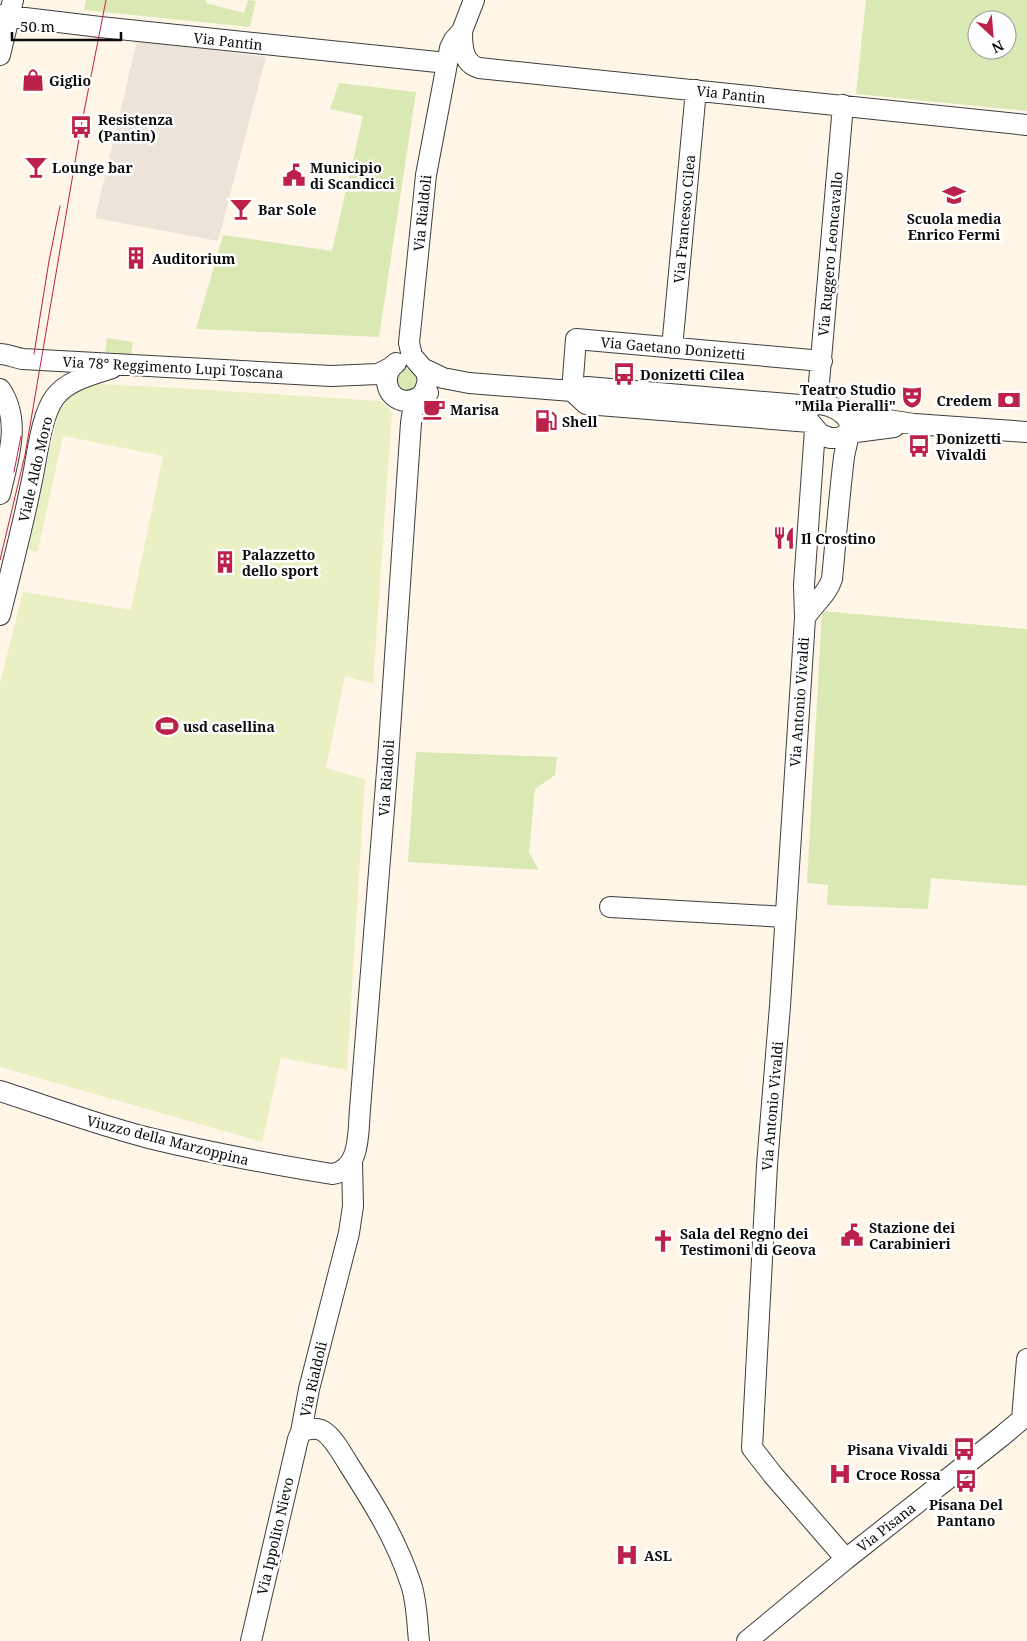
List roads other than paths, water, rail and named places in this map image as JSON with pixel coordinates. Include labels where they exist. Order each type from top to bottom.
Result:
[{"type":"street","name":"Via Rialdoli","points":[[419,1641],[411,1584],[396,1544],[381,1516],[346,1460],[325,1433],[315,1428],[301,1432],[309,1389],[349,1233],[353,1206],[346,1167],[357,1146],[367,1032],[411,423],[413,410],[425,390],[428,377],[410,350],[409,343],[422,201],[447,63],[452,45],[462,31],[474,0]]},
{"type":"street","name":"Via Pantin","points":[[7,10],[100,27],[447,63]]},
{"type":"street","points":[[0,55],[7,10]]},
{"type":"street","name":"Via Pantin","points":[[462,31],[462,48],[465,56],[470,64],[479,68],[1027,125]]},
{"type":"street","name":"Via Francesco Cilea","points":[[672,348],[696,90]]},
{"type":"street","name":"Via Ruggero Leoncavallo","points":[[814,415],[822,361],[843,105]]},
{"type":"street","name":"Via Gaetano Donizetti","points":[[572,391],[576,340],[822,361]]},
{"type":"street","name":"Via 78° Reggimento Lupi Toscana","points":[[5,358],[331,376],[378,374],[390,368]]},
{"type":"street","points":[[469,383],[420,396],[414,400],[403,400],[396,398],[390,392],[386,381],[390,368],[401,361],[409,360],[443,378],[469,383],[572,391],[587,387],[814,415],[829,407],[845,424]]},
{"type":"street","name":"Viale Aldo Moro","points":[[0,615],[44,421],[50,405],[57,395],[68,386],[83,378],[120,364]]},
{"type":"street","name":"Via 78° Reggimento Lupi Toscana","points":[[331,376],[377,386],[390,392]]},
{"type":"street","name":"Viale Aldo Moro","points":[[0,389],[8,403],[12,418],[8,456],[0,494]]},
{"type":"street","points":[[814,415],[820,434],[830,438],[839,438],[845,424],[862,416],[914,424],[1027,432]]},
{"type":"street","name":"Via Antonio Vivaldi","points":[[814,415],[804,585],[805,618],[780,1006],[768,1154],[752,1448],[773,1475],[846,1558]]},
{"type":"street","name":"Via Antonio Vivaldi","points":[[805,618],[817,601],[826,593],[832,579],[845,452],[845,424]]},
{"type":"street","points":[[804,585],[809,595],[817,601]]},
{"type":"street","points":[[610,907],[786,917]]},
{"type":"street","name":"Viuzzo della Marzoppina","points":[[0,1090],[61,1112],[163,1141],[235,1158],[332,1174],[346,1167]]},
{"type":"street","points":[[1025,1417],[1027,1360]]},
{"type":"street","name":"Via Pisana","points":[[747,1641],[846,1558],[1025,1417]]},
{"type":"street","name":"Via Ippolito Nievo","points":[[251,1641],[298,1438],[301,1432]]},
{"type":"tram line","points":[[0,560],[25,455],[81,127],[106,0]]},
{"type":"tram line","points":[[34,354],[60,206]]},
{"type":"tram line","points":[[14,472],[21,436]]},
{"type":"place","name":"Giglio","points":[[33,80]]},
{"type":"place","name":"Resistenza (Pantin)","points":[[81,127]]},
{"type":"place","name":"Lounge bar","points":[[36,167]]},
{"type":"place","name":"Municipio di Scandicci","points":[[294,175]]},
{"type":"place","name":"Scuola media Enrico Fermi","points":[[954,195]]},
{"type":"place","name":"Bar Sole","points":[[241,209]]},
{"type":"place","name":"Auditorium","points":[[136,258]]},
{"type":"place","name":"Donizetti Cilea","points":[[624,374]]},
{"type":"place","name":"Teatro Studio \"Mila Pieralli\"","points":[[912,397]]},
{"type":"place","name":"Credem","points":[[1009,400]]},
{"type":"place","name":"Marisa","points":[[434,409]]},
{"type":"place","name":"Shell","points":[[546,421]]},
{"type":"place","name":"Donizetti Vivaldi","points":[[919,446]]},
{"type":"place","name":"Il Crostino","points":[[784,538]]},
{"type":"place","name":"Palazzetto dello sport","points":[[225,562]]},
{"type":"place","name":"usd casellina","points":[[167,726]]},
{"type":"place","name":"Stazione dei Carabinieri","points":[[852,1235]]},
{"type":"place","name":"Sala del Regno dei Testimoni di Geova","points":[[663,1241]]},
{"type":"place","name":"Pisana Vivaldi","points":[[964,1449]]},
{"type":"place","name":"Croce Rossa","points":[[840,1474]]},
{"type":"place","name":"Pisana Del Pantano","points":[[966,1481]]},
{"type":"place","name":"ASL","points":[[627,1555]]}]
